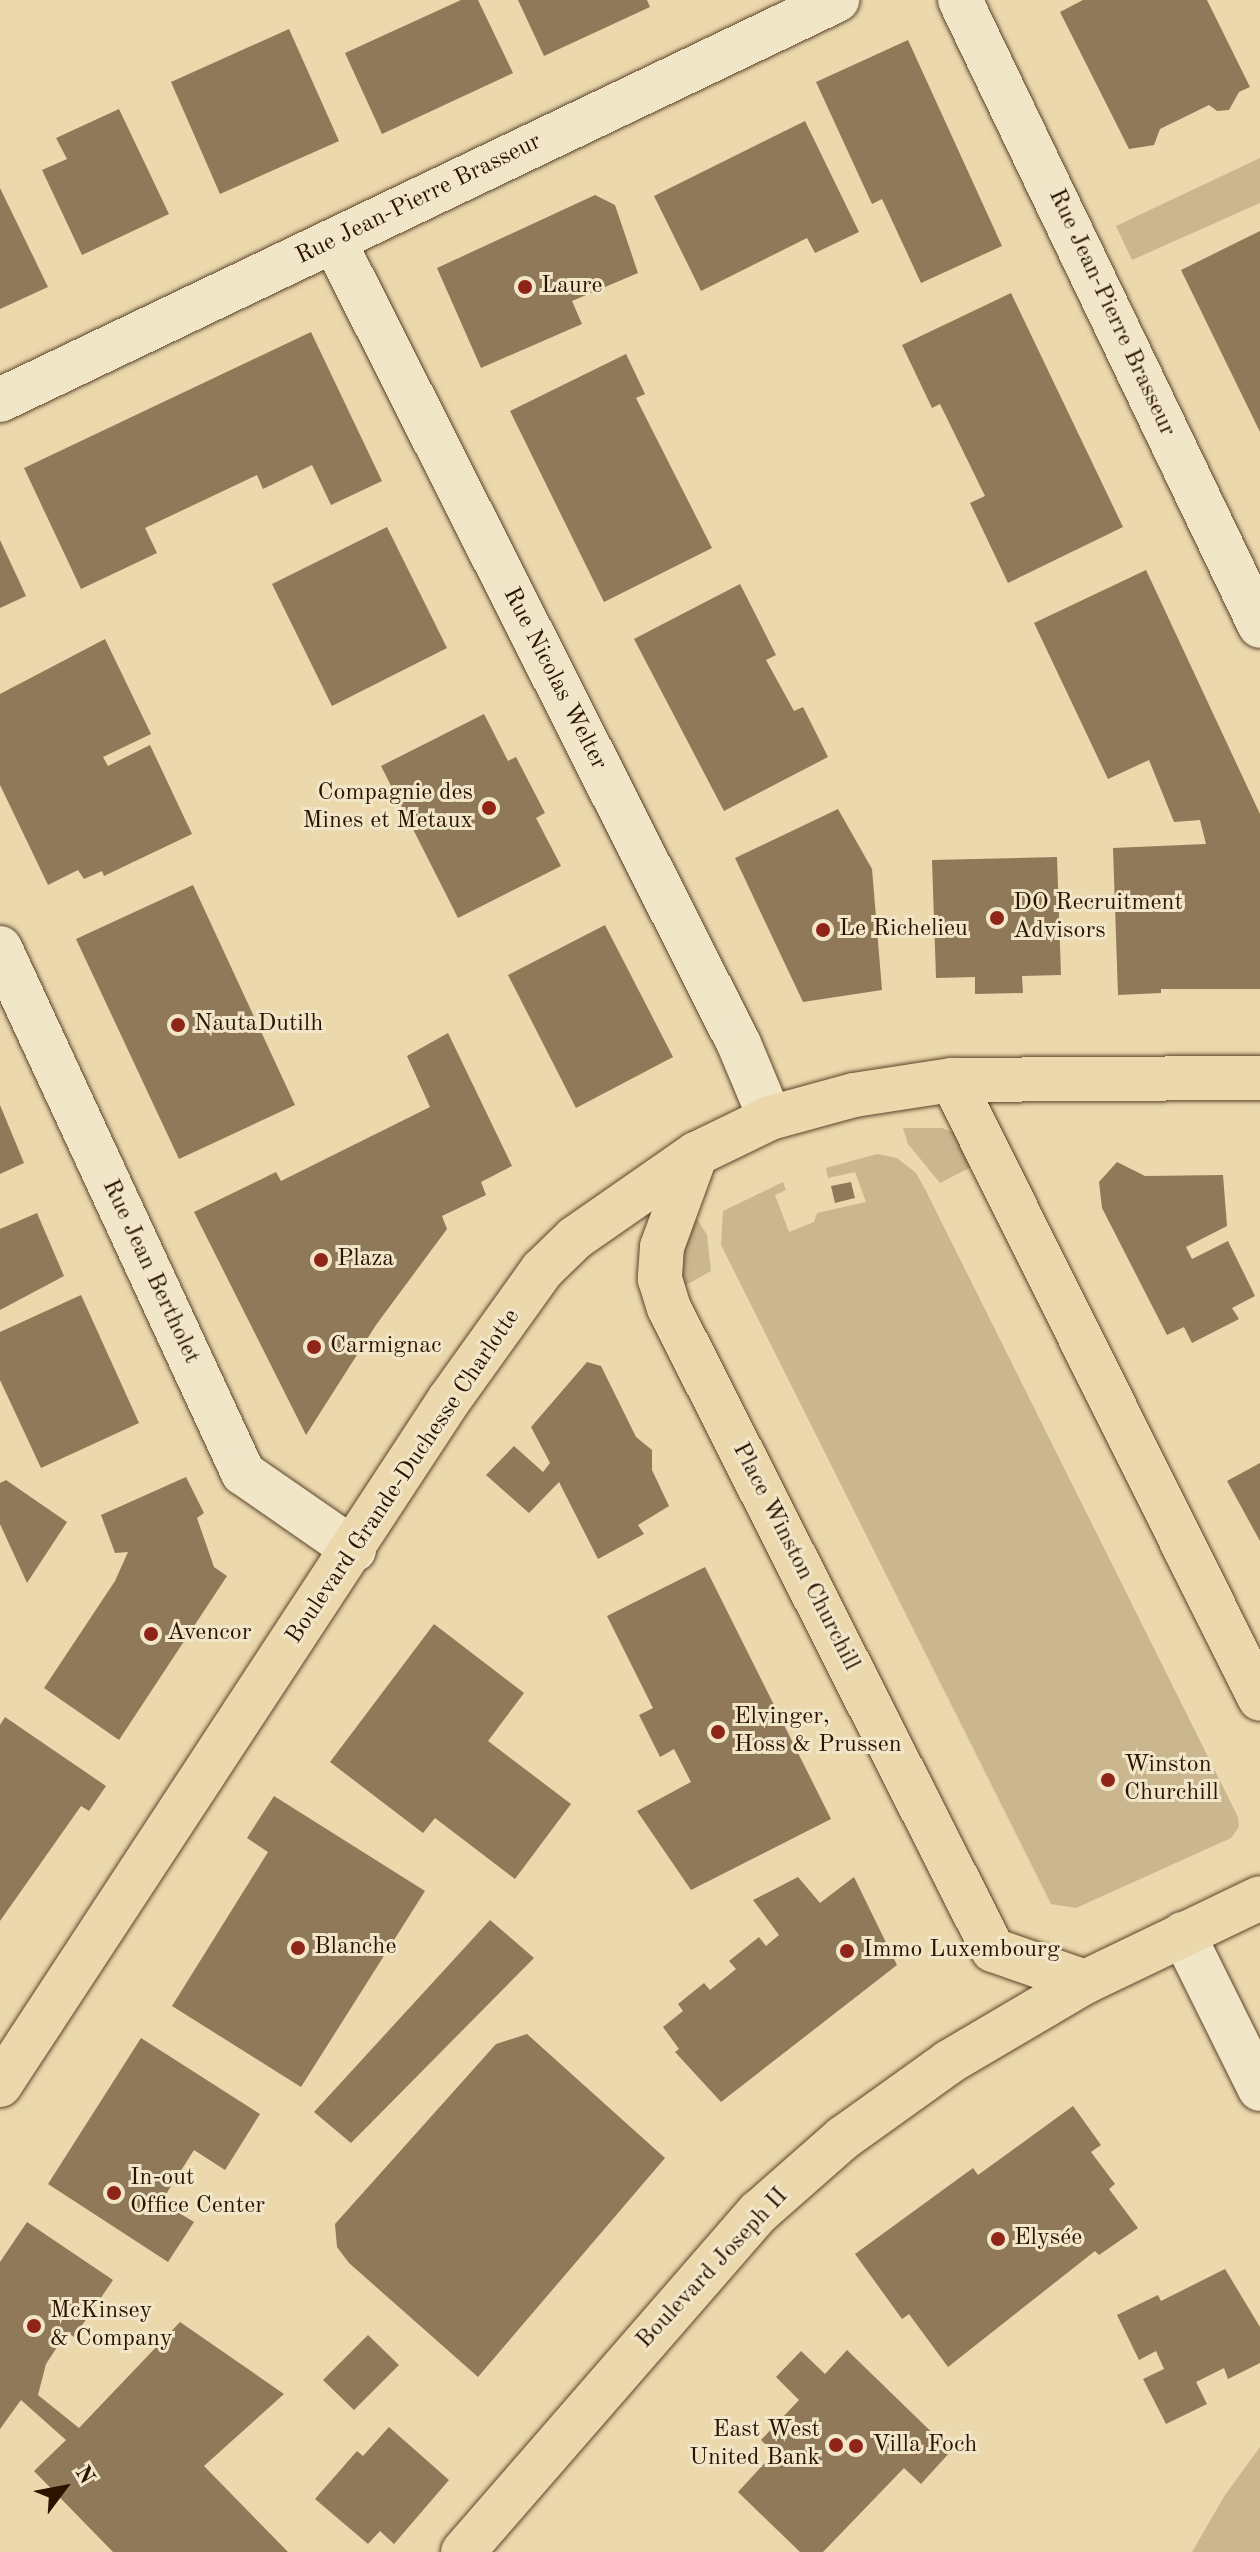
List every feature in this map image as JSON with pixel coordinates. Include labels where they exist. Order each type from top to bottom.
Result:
[{"type":"main road","name":"Boulevard Grande-Duchesse Charlotte","points":[[0,2085],[354,1550],[449,1400],[542,1270],[575,1238],[696,1154],[770,1118],[854,1095],[952,1080],[1260,1078]]},
{"type":"main road","points":[[952,1080],[1260,1699]]},
{"type":"main road","name":"Place Winston Churchill","points":[[696,1154],[662,1247],[660,1279],[669,1308],[993,1950],[1085,1982]]},
{"type":"main road","name":"Boulevard Joseph II","points":[[463,2552],[759,2212],[843,2138],[949,2062],[1085,1982],[1260,1898]]},
{"type":"street","name":"Rue Jean-Pierre Brasseur","points":[[0,400],[837,0]]},
{"type":"street","name":"Rue Jean-Pierre Brasseur","points":[[960,0],[1260,626]]},
{"type":"street","name":"Rue Nicolas Welter","points":[[334,241],[739,1044],[770,1118]]},
{"type":"street","name":"Rue Jean Bertholet","points":[[0,948],[243,1473],[354,1550]]},
{"type":"street","points":[[1183,1934],[1260,2089]]},
{"type":"shaded area","points":[[1260,158],[1260,203],[1132,260],[1116,226]]},
{"type":"shaded area","points":[[903,1128],[942,1128],[958,1134],[977,1164],[940,1183],[908,1144]]},
{"type":"shaded area","points":[[877,1154],[897,1158],[916,1173],[926,1191],[1238,1817],[1239,1827],[1231,1838],[1076,1908],[1051,1904],[721,1245],[723,1211],[783,1182],[786,1190],[775,1195],[789,1232],[814,1222],[817,1213],[866,1202],[855,1172],[828,1178],[826,1168]]},
{"type":"shaded area","points":[[697,1219],[707,1235],[711,1271],[677,1290],[686,1234]]},
{"type":"shaded area","points":[[1260,2447],[1260,2552],[1192,2552],[1225,2495]]},
{"type":"building","points":[[461,0],[478,0],[513,73],[382,134],[345,53]]},
{"type":"building","points":[[518,0],[647,0],[650,7],[544,56]]},
{"type":"building","points":[[1083,0],[1207,0],[1250,87],[1239,92],[1229,110],[1217,111],[1209,105],[1160,129],[1154,145],[1129,149],[1060,12]]},
{"type":"building","points":[[289,29],[339,141],[220,194],[171,82]]},
{"type":"building","points":[[908,40],[1002,246],[921,283],[882,199],[872,204],[816,82]]},
{"type":"building","points":[[119,109],[169,214],[82,255],[42,170],[67,159],[56,138]]},
{"type":"building","points":[[805,121],[859,232],[815,253],[807,238],[701,291],[654,196]]},
{"type":"building","points":[[0,188],[48,287],[0,309]]},
{"type":"building","name":"Laure","points":[[595,195],[615,205],[638,273],[572,301],[582,324],[481,368],[437,268]]},
{"type":"building","points":[[1260,231],[1260,432],[1181,270]]},
{"type":"building","points":[[1011,293],[1123,527],[1008,583],[970,503],[985,496],[940,404],[932,408],[902,345]]},
{"type":"building","points":[[311,332],[382,481],[331,505],[312,465],[263,489],[257,475],[145,528],[157,553],[81,589],[24,468]]},
{"type":"building","points":[[626,354],[645,394],[636,398],[712,548],[604,602],[510,411]]},
{"type":"building","points":[[387,527],[447,648],[332,706],[272,584]]},
{"type":"building","points":[[0,540],[26,596],[0,608]]},
{"type":"building","points":[[1146,570],[1260,814],[1260,989],[1161,989],[1161,993],[1118,995],[1113,848],[1206,844],[1200,820],[1174,822],[1149,760],[1108,779],[1034,623]]},
{"type":"building","points":[[740,584],[776,655],[766,660],[794,711],[803,707],[828,757],[724,811],[634,639]]},
{"type":"building","points":[[105,639],[151,734],[103,757],[108,766],[150,745],[192,834],[104,876],[102,871],[84,879],[78,870],[48,885],[0,785],[0,694]]},
{"type":"building","points":[[484,714],[508,761],[516,757],[545,813],[536,818],[561,866],[458,918],[381,766]]},
{"type":"building","name":"Le Richelieu","points":[[838,809],[872,869],[882,990],[803,1002],[735,858]]},
{"type":"building","name":"DO Recruitment Advisors","points":[[1057,857],[1061,975],[1022,976],[1023,993],[975,994],[975,977],[936,978],[932,860]]},
{"type":"building","points":[[193,885],[295,1105],[179,1159],[76,939]]},
{"type":"building","points":[[605,925],[673,1057],[576,1108],[508,975]]},
{"type":"building","name":"Plaza","points":[[448,1033],[512,1166],[481,1182],[486,1195],[442,1216],[447,1229],[376,1325],[306,1435],[194,1212],[276,1172],[281,1181],[430,1107],[407,1056]]},
{"type":"building","points":[[0,1105],[24,1163],[0,1174]]},
{"type":"building","points":[[1117,1162],[1145,1176],[1223,1175],[1227,1226],[1186,1247],[1192,1259],[1228,1241],[1255,1296],[1232,1308],[1239,1319],[1192,1343],[1184,1327],[1167,1335],[1102,1208],[1099,1182]]},
{"type":"building","points":[[851,1182],[855,1198],[835,1203],[831,1186]]},
{"type":"building","points":[[37,1213],[64,1276],[0,1310],[0,1229]]},
{"type":"building","points":[[81,1295],[139,1423],[41,1468],[0,1380],[0,1332]]},
{"type":"building","points":[[587,1362],[601,1366],[636,1437],[652,1450],[652,1470],[669,1506],[638,1525],[644,1534],[598,1559],[559,1482],[529,1513],[486,1475],[514,1446],[543,1472],[550,1463],[531,1427]]},
{"type":"building","points":[[1260,1463],[1260,1541],[1227,1481]]},
{"type":"building","points":[[186,1477],[204,1513],[197,1518],[214,1567],[227,1576],[119,1740],[44,1688],[115,1581],[128,1552],[115,1553],[101,1515]]},
{"type":"building","points":[[6,1480],[67,1522],[27,1583],[0,1524],[0,1483]]},
{"type":"building","name":"Elvinger, Hoss & Prussen","points":[[705,1567],[831,1819],[691,1890],[637,1811],[691,1782],[674,1749],[660,1757],[639,1715],[653,1708],[607,1616]]},
{"type":"building","points":[[434,1624],[524,1693],[488,1741],[571,1804],[515,1879],[435,1818],[423,1833],[330,1762]]},
{"type":"building","points":[[5,1717],[106,1786],[89,1811],[81,1806],[0,1921],[0,1725]]},
{"type":"building","name":"Blanche","points":[[274,1796],[425,1891],[301,2087],[172,2006],[268,1852],[247,1838]]},
{"type":"building","points":[[798,1877],[820,1903],[854,1877],[897,1965],[721,2102],[675,2052],[679,2049],[663,2027],[683,2011],[678,2004],[704,1983],[710,1990],[736,1969],[729,1961],[759,1937],[766,1946],[779,1935],[753,1900]]},
{"type":"building","points":[[490,1920],[534,1958],[351,2143],[314,2112]]},
{"type":"building","points":[[527,2034],[665,2158],[478,2377],[349,2263],[337,2247],[335,2224],[496,2044]]},
{"type":"building","points":[[141,2038],[260,2114],[225,2170],[194,2150],[161,2202],[194,2222],[168,2262],[48,2184]]},
{"type":"building","name":"Elysée","points":[[1073,2106],[1101,2145],[1091,2152],[1115,2184],[1109,2189],[1138,2228],[1099,2255],[1095,2251],[948,2367],[909,2314],[902,2319],[855,2254],[973,2168],[978,2175]]},
{"type":"building","points":[[27,2222],[113,2280],[74,2337],[67,2332],[46,2364],[38,2395],[79,2428],[180,2322],[284,2394],[204,2466],[288,2552],[113,2552],[34,2471],[66,2440],[21,2400],[0,2429],[0,2262]]},
{"type":"building","points":[[1225,2269],[1260,2327],[1260,2363],[1228,2379],[1224,2368],[1196,2382],[1207,2404],[1166,2424],[1143,2379],[1164,2369],[1156,2351],[1139,2360],[1117,2315],[1158,2295],[1161,2301]]},
{"type":"building","points":[[368,2335],[399,2365],[354,2410],[323,2380]]},
{"type":"building","name":"Villa Foch","points":[[847,2350],[951,2451],[921,2484],[904,2468],[823,2552],[800,2552],[738,2492],[774,2453],[761,2440],[799,2400],[776,2377],[801,2351],[825,2374]]},
{"type":"building","points":[[389,2427],[449,2480],[394,2544],[380,2531],[368,2544],[315,2499],[357,2451],[363,2456]]},
{"type":"place","name":"Laure","points":[[525,287]]},
{"type":"place","name":"Compagnie des Mines et Metaux","points":[[489,808]]},
{"type":"place","name":"DO Recruitment Advisors","points":[[997,918]]},
{"type":"place","name":"Le Richelieu","points":[[823,930]]},
{"type":"place","name":"NautaDutilh","points":[[178,1025]]},
{"type":"place","name":"Plaza","points":[[321,1260]]},
{"type":"place","name":"Carmignac","points":[[314,1347]]},
{"type":"place","name":"Avencor","points":[[151,1634]]},
{"type":"place","name":"Elvinger, Hoss & Prussen","points":[[718,1732]]},
{"type":"place","name":"Winston Churchill","points":[[1108,1780]]},
{"type":"place","name":"Blanche","points":[[298,1948]]},
{"type":"place","name":"Immo Luxembourg","points":[[847,1951]]},
{"type":"place","name":"In-out Office Center","points":[[114,2193]]},
{"type":"place","name":"Elysée","points":[[998,2239]]},
{"type":"place","name":"McKinsey & Company","points":[[34,2326]]},
{"type":"place","name":"East West United Bank","points":[[836,2445]]},
{"type":"place","name":"Villa Foch","points":[[856,2446]]}]
